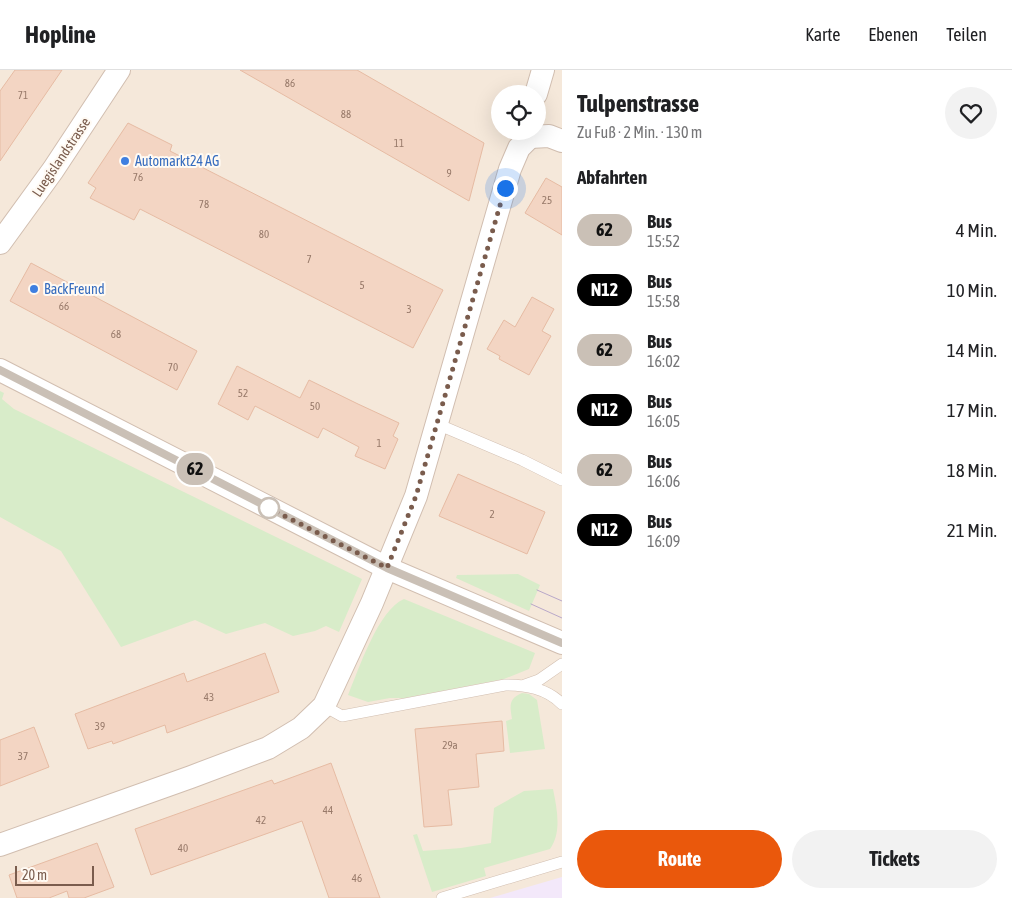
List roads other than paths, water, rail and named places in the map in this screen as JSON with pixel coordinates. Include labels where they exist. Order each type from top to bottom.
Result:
[{"type":"street","name":"Luegislandstrasse","points":[[0,243],[53,170],[120,70]]},
{"type":"street","points":[[539,85],[543,70]]},
{"type":"street","points":[[546,136],[562,141]]},
{"type":"street","points":[[0,845],[268,748],[301,728],[324,706],[387,568],[416,496],[510,169],[526,140]]},
{"type":"street","points":[[0,370],[387,568],[562,643]]},
{"type":"lane","points":[[437,424],[522,460],[562,480]]},
{"type":"lane","points":[[524,685],[539,680],[562,664]]},
{"type":"lane","points":[[324,706],[342,716],[505,685],[524,685],[540,690],[562,704]]},
{"type":"lane","points":[[442,898],[562,862]]},
{"type":"tram line","points":[[537,590],[562,601]]},
{"type":"tram line","points":[[531,604],[562,618]]},
{"type":"place","name":"Automarkt24 AG","points":[[125,161]]},
{"type":"place","name":"BackFreund","points":[[34,289]]}]
